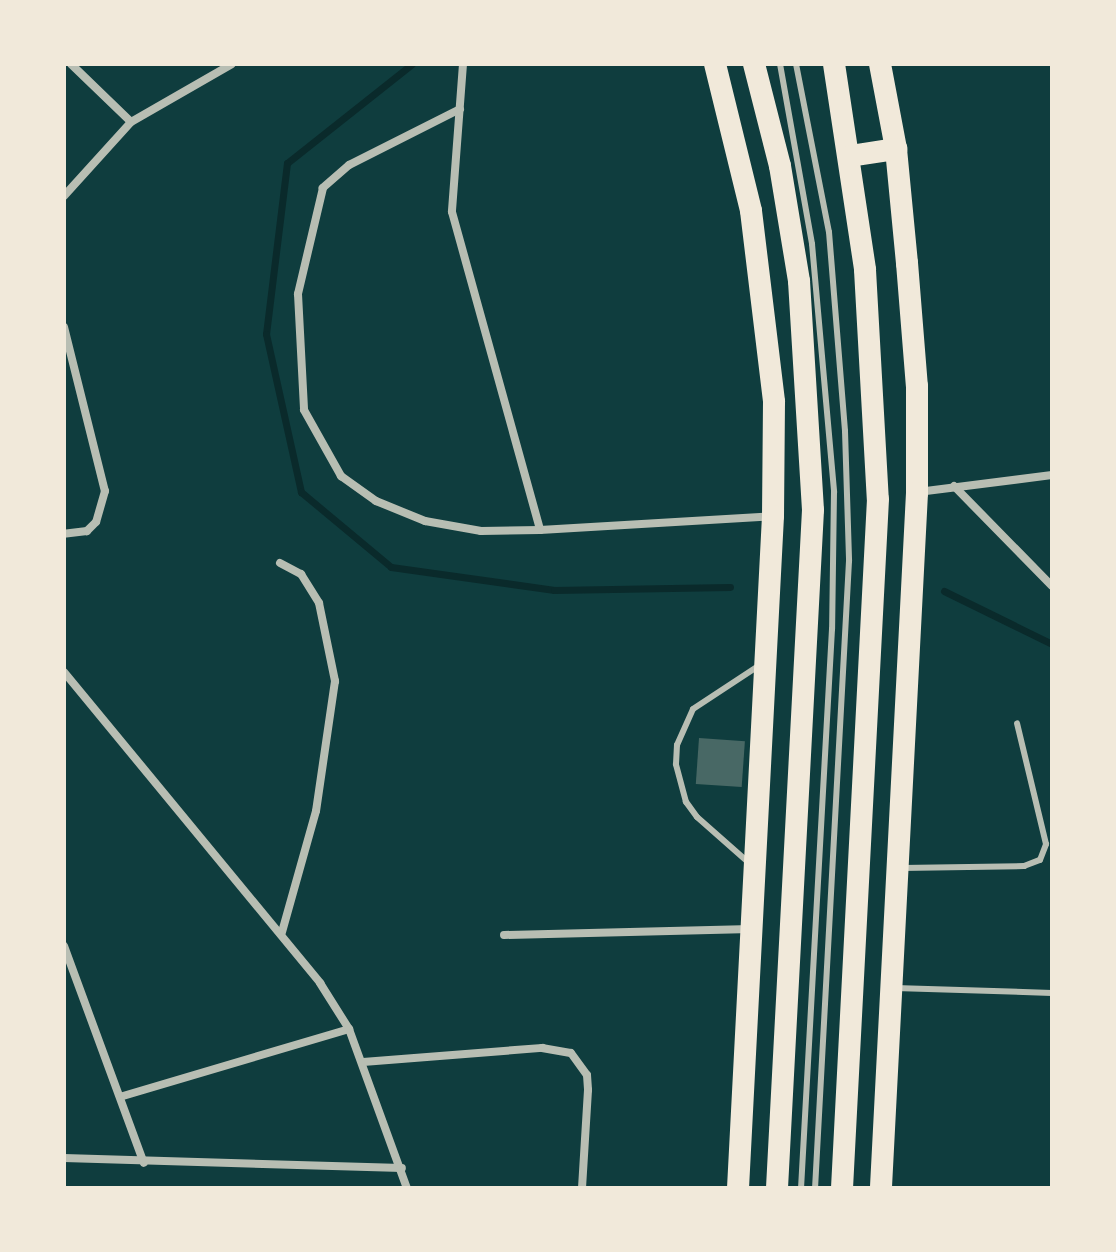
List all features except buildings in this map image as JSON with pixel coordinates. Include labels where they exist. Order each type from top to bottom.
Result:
[{"type":"highway","points":[[715,64],[743,172],[774,402],[773,516],[738,1188]]},
{"type":"highway","points":[[754,64],[780,166],[808,384],[813,542],[777,1188]]},
{"type":"highway","points":[[834,64],[850,156],[866,285],[878,499],[842,1188]]},
{"type":"highway","points":[[880,64],[896,149],[917,386],[917,493],[881,1188]]},
{"type":"highway","points":[[850,156],[896,149]]},
{"type":"highway","points":[[743,172],[780,166]]},
{"type":"street","points":[[71,64],[131,122]]},
{"type":"street","points":[[64,196],[131,122],[232,64]]},
{"type":"street","points":[[463,64],[454,226],[540,530]]},
{"type":"street","points":[[460,109],[349,165],[323,188],[298,294],[304,410],[341,476],[376,501],[425,521],[481,531],[773,516]]},
{"type":"street","points":[[64,327],[105,491],[96,522],[87,531],[64,534]]},
{"type":"street","points":[[917,493],[1052,475]]},
{"type":"street","points":[[954,486],[1052,586]]},
{"type":"street","points":[[280,563],[301,574],[312,587],[330,640],[335,681],[316,811],[282,932]]},
{"type":"street","points":[[64,672],[282,932],[349,1029],[407,1188]]},
{"type":"street","points":[[504,935],[753,929]]},
{"type":"street","points":[[64,946],[123,1096],[144,1163]]},
{"type":"street","points":[[123,1096],[349,1029]]},
{"type":"street","points":[[363,1062],[542,1048],[571,1053],[587,1075],[582,1188]]},
{"type":"street","points":[[64,1158],[144,1163],[402,1168]]},
{"type":"lane","points":[[780,64],[812,244],[834,492],[832,629],[801,1188]]},
{"type":"lane","points":[[796,64],[829,232],[845,431],[849,561],[815,1188]]},
{"type":"lane","points":[[756,869],[697,817],[686,802],[676,764],[680,735],[693,709],[766,661]]},
{"type":"lane","points":[[898,868],[1024,866],[1040,860],[1046,844],[1017,723]]},
{"type":"lane","points":[[891,988],[1052,993]]},
{"type":"waterway","points":[[412,64],[287,163],[266,334],[301,492],[391,567],[554,590],[730,587]]},
{"type":"waterway","points":[[944,591],[1052,644]]}]
